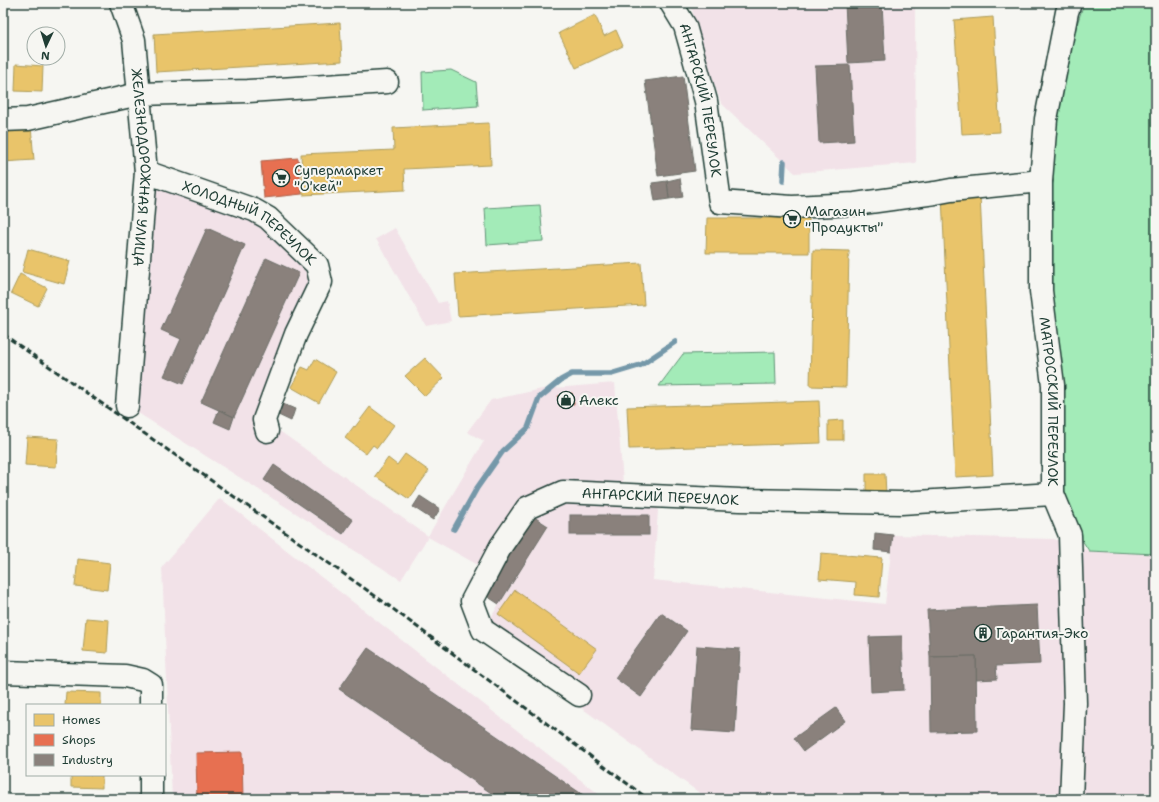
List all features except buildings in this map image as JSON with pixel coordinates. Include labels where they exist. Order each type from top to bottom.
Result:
[{"type":"street","name":"ЖЕЛЕЗНОДОРОЖНАЯ УЛИЦА","points":[[121,3],[134,40],[146,172],[127,406]]},
{"type":"street","name":"АНГАРСКИЙ ПЕРЕУЛОК","points":[[670,3],[685,26],[706,101],[720,202],[792,207],[855,204],[951,190],[1042,181]]},
{"type":"street","name":"МАТРОССКИЙ ПЕРЕУЛОК","points":[[1070,3],[1046,119],[1042,181],[1042,291],[1053,385],[1053,494],[1070,535],[1075,703],[1071,799]]},
{"type":"street","points":[[3,120],[28,119],[140,94],[248,90],[387,82]]},
{"type":"street","name":"ХОЛОДНЫЙ ПЕРЕУЛОК","points":[[146,172],[254,210],[268,218],[317,265],[321,282],[296,334],[264,420],[267,431]]},
{"type":"street","name":"АНГАРСКИЙ ПЕРЕУЛОК","points":[[579,695],[483,630],[472,601],[500,546],[527,508],[563,492],[740,500],[902,503],[1053,494]]},
{"type":"street","points":[[3,672],[125,676],[143,680],[151,695]]},
{"type":"street","points":[[151,776],[151,799]]},
{"type":"shaded area","points":[[691,3],[915,3],[916,163],[795,173],[721,103],[696,31]]},
{"type":"shaded area","points":[[146,172],[254,210],[317,265],[264,420],[428,536],[484,441],[467,432],[491,400],[542,389],[615,383],[624,495],[659,497],[653,580],[885,604],[891,552],[874,550],[875,533],[893,535],[1054,539],[1089,551],[1156,554],[1156,799],[708,799],[498,648],[489,621],[499,604],[466,583],[478,565],[428,537],[401,580],[127,406]]},
{"type":"shaded area","points":[[395,228],[438,303],[447,301],[451,321],[426,326],[376,239]]},
{"type":"shaded area","points":[[220,498],[605,799],[172,799],[162,567]]},
{"type":"green space","points":[[1084,3],[1149,3],[1156,21],[1156,554],[1089,551],[1053,494],[1046,119]]},
{"type":"green space","points":[[451,70],[476,82],[478,106],[423,110],[422,72]]},
{"type":"green space","points":[[540,205],[543,241],[487,245],[485,208]]},
{"type":"green space","points":[[775,352],[776,384],[659,386],[683,354]]},
{"type":"waterway","points":[[783,181],[784,162]]},
{"type":"waterway","points":[[454,529],[477,488],[503,451],[528,428],[539,398],[561,380],[572,374],[611,374],[641,365],[675,342]]},
{"type":"railway","points":[[3,334],[381,600],[648,799]]},
{"type":"place","name":"Супермаркет \"О'кей\"","points":[[281,178]]},
{"type":"place","name":"Магазин \"Продукты\"","points":[[792,219]]},
{"type":"place","name":"Алекс","points":[[566,400]]},
{"type":"place","name":"Гарантия-Эко","points":[[983,633]]}]
